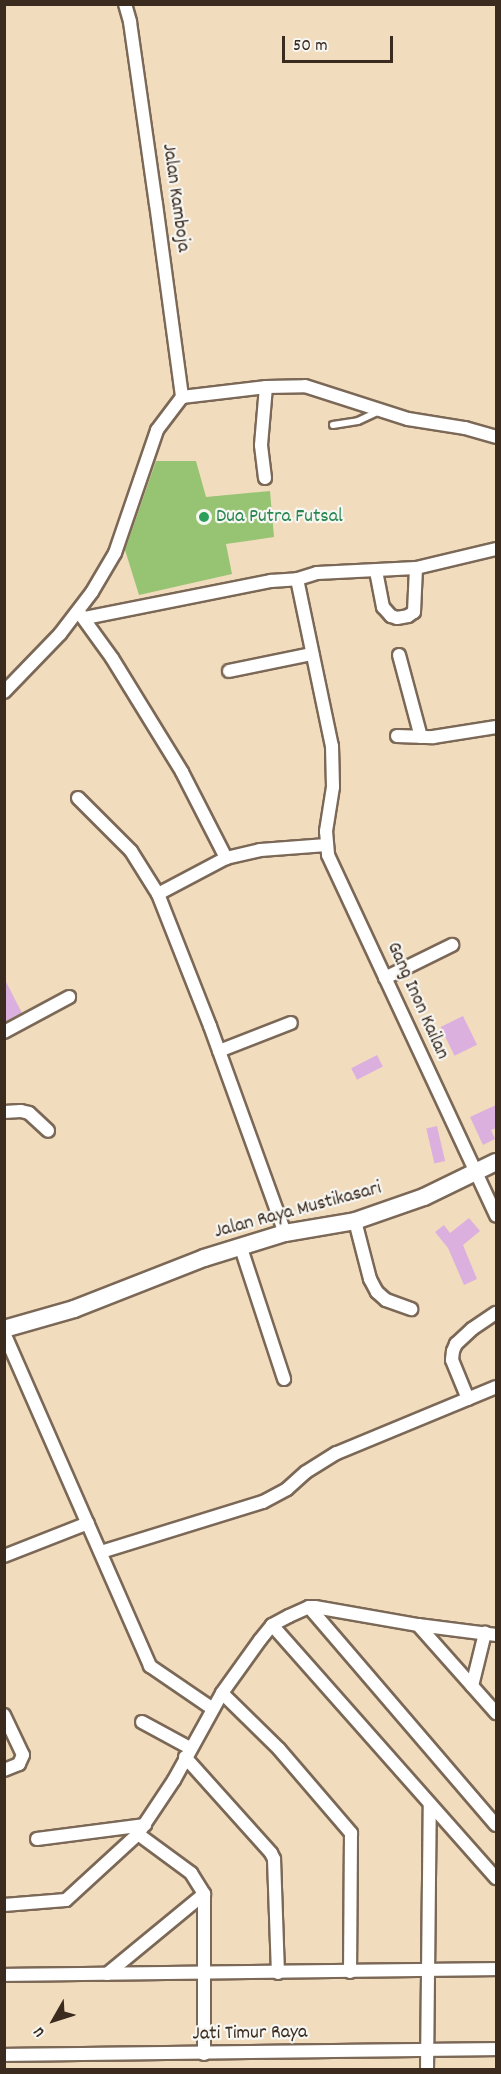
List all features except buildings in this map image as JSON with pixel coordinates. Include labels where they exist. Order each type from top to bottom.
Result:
[{"type":"main road","name":"Jalan Raya Mustikasari","points":[[4,1331],[74,1309],[204,1258],[285,1233],[355,1221],[424,1197],[496,1162]]},
{"type":"street","name":"Jalan Kamboja","points":[[125,4],[130,22],[182,397]]},
{"type":"street","points":[[265,478],[261,445],[266,387]]},
{"type":"street","points":[[4,692],[82,615],[115,553],[157,430],[182,397],[266,387],[315,387],[379,411],[496,437]]},
{"type":"street","points":[[82,615],[196,598],[271,581],[297,579],[317,573],[416,568],[496,549]]},
{"type":"street","points":[[376,571],[383,607],[391,616],[397,618],[414,612],[416,568]]},
{"type":"street","points":[[158,894],[226,858],[260,850],[327,844],[326,831],[333,787],[332,746],[297,579]]},
{"type":"street","points":[[82,615],[182,772],[226,858]]},
{"type":"street","points":[[229,670],[312,654]]},
{"type":"street","points":[[399,655],[421,737]]},
{"type":"street","points":[[398,736],[433,737],[496,727]]},
{"type":"street","points":[[78,798],[131,850],[158,894],[219,1051],[285,1233]]},
{"type":"street","name":"Gang Inon Kailan","points":[[327,844],[328,855],[496,1216]]},
{"type":"street","points":[[385,978],[452,945]]},
{"type":"street","points":[[4,1032],[69,996]]},
{"type":"street","points":[[219,1051],[291,1023]]},
{"type":"street","points":[[4,1112],[29,1113],[48,1131]]},
{"type":"street","points":[[355,1221],[370,1279],[377,1292],[386,1300],[411,1309]]},
{"type":"street","points":[[241,1248],[284,1379]]},
{"type":"street","points":[[468,1399],[452,1359],[453,1351],[456,1344],[472,1329],[496,1313]]},
{"type":"street","points":[[4,1331],[150,1666],[213,1709]]},
{"type":"street","points":[[101,1552],[263,1503],[287,1489],[306,1472],[337,1453],[496,1387]]},
{"type":"street","points":[[4,1556],[88,1523]]},
{"type":"street","points":[[309,1607],[496,1826]]},
{"type":"street","points":[[4,1905],[66,1900],[142,1829],[222,1693],[273,1625],[309,1607],[372,1615],[418,1625],[491,1634],[472,1686]]},
{"type":"street","points":[[273,1625],[430,1804],[494,1872]]},
{"type":"street","points":[[418,1625],[496,1712]]},
{"type":"street","points":[[222,1693],[279,1749],[351,1833],[350,1972]]},
{"type":"street","points":[[4,1715],[23,1755],[21,1762],[4,1770]]},
{"type":"street","points":[[142,1722],[187,1753],[271,1853],[274,1859],[278,1973]]},
{"type":"street","points":[[427,2067],[426,1970],[430,1804]]},
{"type":"street","points":[[37,1839],[142,1829],[190,1873],[204,1894],[204,2054]]},
{"type":"street","points":[[107,1974],[204,1894]]},
{"type":"street","points":[[4,1975],[496,1970]]},
{"type":"street","name":"Jati Timur Raya","points":[[4,2055],[496,2049]]},
{"type":"lane","points":[[333,425],[358,421],[379,411]]},
{"type":"green space","name":"Dua Putra Futsal","points":[[156,461],[196,461],[206,497],[270,491],[274,537],[226,544],[232,574],[139,595],[125,550]]},
{"type":"place","name":"Dua Putra Futsal","points":[[204,517]]}]
